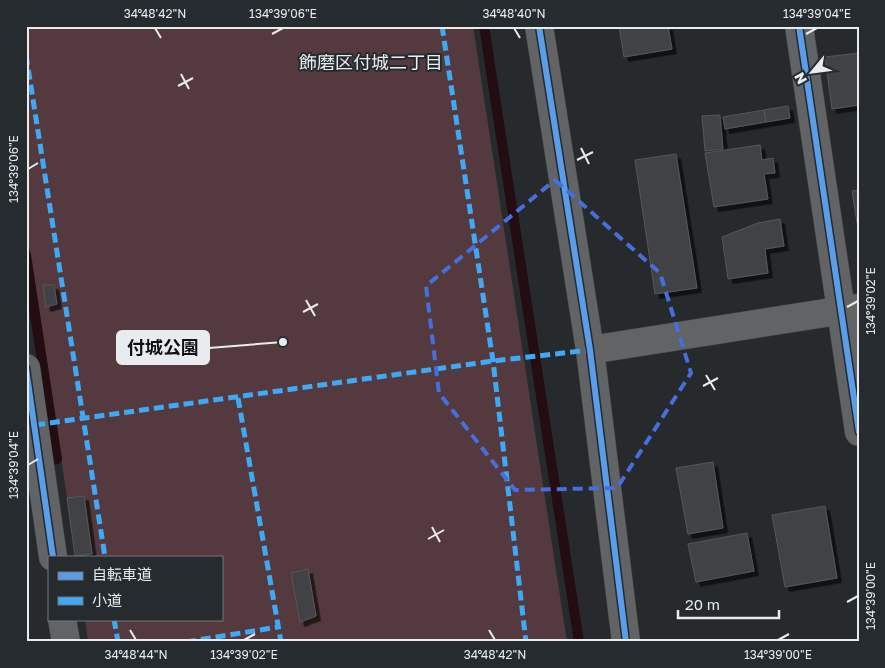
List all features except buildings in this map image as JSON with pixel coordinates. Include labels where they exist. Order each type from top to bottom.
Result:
[{"type":"street","points":[[539,26],[590,350],[626,642]]},
{"type":"street","points":[[799,26],[850,309],[859,432]]},
{"type":"street","points":[[590,350],[850,309]]},
{"type":"street","points":[[26,368],[34,481],[53,556]]},
{"type":"street","points":[[62,620],[66,642]]},
{"type":"highlighted area","points":[[555,180],[660,273],[691,373],[617,488],[515,490],[439,393],[426,286]]},
{"type":"shaded area","points":[[26,26],[473,26],[567,642],[88,642],[85,620],[222,620],[222,556],[76,556],[26,225]]},
{"type":"waterway","points":[[484,26],[579,642]]},
{"type":"waterway","points":[[26,255],[57,459],[40,462]]},
{"type":"marked path","points":[[442,26],[493,361],[526,642]]},
{"type":"marked path","points":[[26,55],[105,556]]},
{"type":"marked path","points":[[35,425],[493,361],[590,350]]},
{"type":"marked path","points":[[238,398],[281,642]]},
{"type":"marked path","points":[[114,620],[118,642]]},
{"type":"marked path","points":[[186,642],[278,627]]},
{"type":"cycle path","points":[[539,26],[590,350],[626,642]]},
{"type":"cycle path","points":[[799,26],[859,432]]},
{"type":"cycle path","points":[[26,368],[53,556]]},
{"type":"place","name":"付城公園","points":[[283,342]]},
{"type":"district","name":"飾磨区付城二丁目","points":[[371,63]]}]
